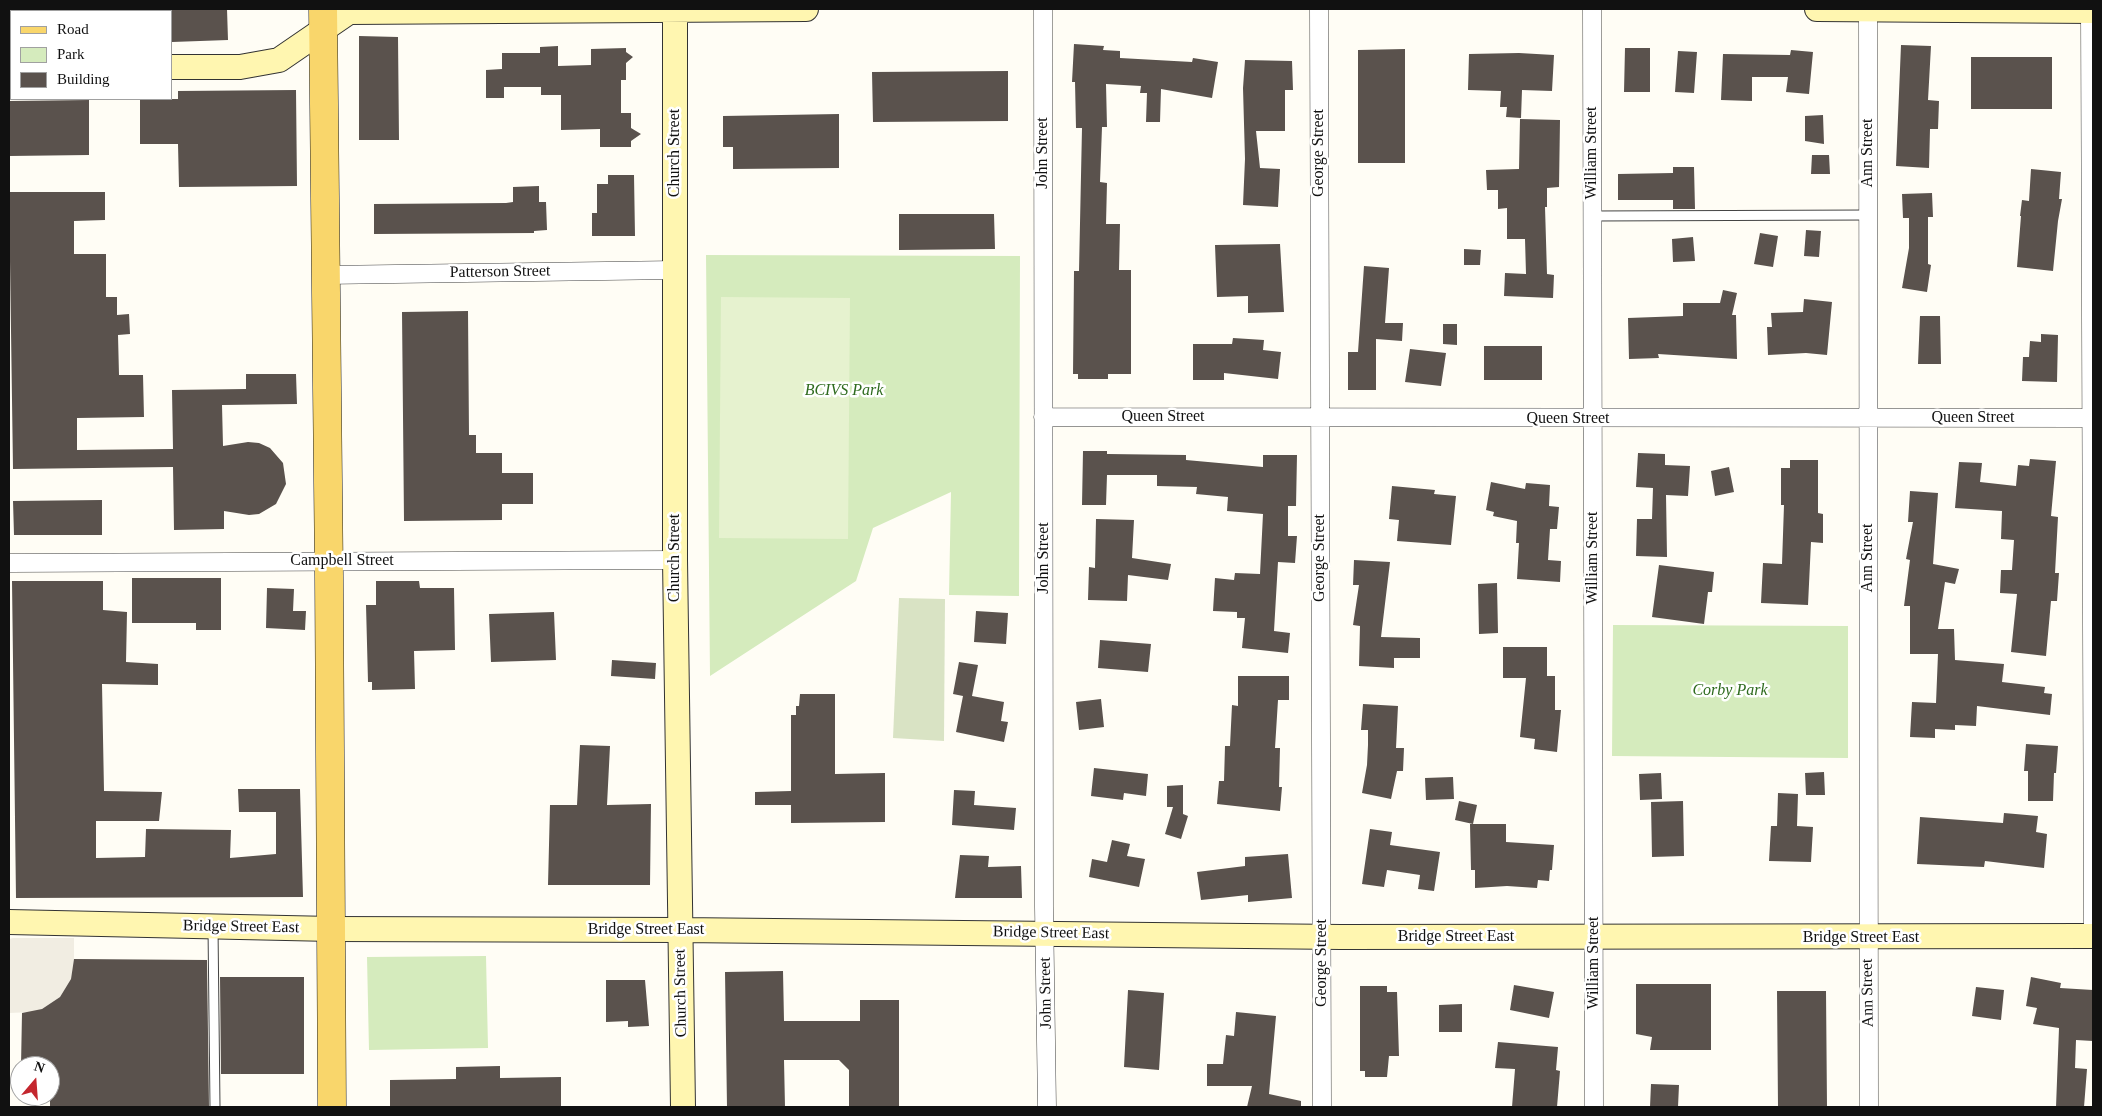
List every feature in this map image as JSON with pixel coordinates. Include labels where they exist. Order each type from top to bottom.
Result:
[{"type":"main road","points":[[323,18],[329,560],[332,1107]]},
{"type":"street","name":"Church Street","points":[[675,9],[675,560],[683,1107]]},
{"type":"street","points":[[172,67],[234,68],[268,63],[283,58],[323,18],[349,12],[806,9]]},
{"type":"street","name":"John Street","points":[[1043,9],[1047,1107]]},
{"type":"street","name":"George Street","points":[[1319,9],[1322,1107]]},
{"type":"street","name":"William Street","points":[[1592,9],[1594,1107]]},
{"type":"street","points":[[1817,9],[2091,10],[2093,930]]},
{"type":"street","name":"Ann Street","points":[[1868,9],[1869,1107]]},
{"type":"street","name":"Patterson Street","points":[[326,275],[675,270]]},
{"type":"street","name":"Queen Street","points":[[1043,417],[2092,418]]},
{"type":"street","name":"Campbell Street","points":[[9,563],[329,560],[675,560]]},
{"type":"street","name":"Bridge Street East","points":[[9,922],[332,929],[680,930],[1322,937],[1868,938],[2093,936]]},
{"type":"lane","points":[[1592,216],[1868,215]]},
{"type":"lane","points":[[214,926],[215,1107]]},
{"type":"green space","name":"BCIVS Park","points":[[706,255],[1020,256],[1019,596],[949,595],[951,492],[873,528],[856,581],[710,676]]},
{"type":"green space","points":[[721,297],[850,298],[848,539],[719,538]]},
{"type":"green space","points":[[899,598],[945,599],[944,741],[893,738]]},
{"type":"green space","name":"Corby Park","points":[[1613,625],[1848,626],[1848,758],[1612,756]]},
{"type":"green space","points":[[486,956],[488,1048],[369,1050],[367,957]]},
{"type":"shaded area","points":[[74,938],[74,959],[71,979],[60,997],[42,1009],[32,1012],[9,1013],[9,939]]},
{"type":"building","points":[[227,9],[228,40],[172,42],[171,10]]},
{"type":"building","points":[[359,36],[398,37],[399,140],[359,140]]},
{"type":"building","points":[[1074,44],[1104,46],[1103,50],[1120,51],[1120,58],[1192,62],[1193,58],[1218,62],[1212,98],[1161,89],[1160,122],[1146,122],[1147,93],[1140,93],[1141,86],[1106,84],[1107,127],[1102,127],[1100,182],[1107,183],[1106,224],[1120,224],[1119,270],[1131,270],[1131,374],[1108,374],[1108,379],[1078,379],[1078,374],[1073,374],[1074,271],[1079,271],[1082,128],[1076,128],[1075,82],[1072,82]]},
{"type":"building","points":[[1901,45],[1931,46],[1928,100],[1939,101],[1938,129],[1930,129],[1929,168],[1896,166]]},
{"type":"building","points":[[558,46],[558,66],[591,65],[591,49],[626,48],[626,52],[633,57],[626,63],[626,80],[621,80],[621,113],[631,113],[631,128],[641,134],[631,141],[631,147],[600,147],[600,129],[561,130],[561,95],[541,95],[541,87],[504,87],[504,98],[486,98],[486,70],[502,69],[502,53],[540,53],[540,47]]},
{"type":"building","points":[[1625,48],[1650,48],[1650,92],[1624,92]]},
{"type":"building","points":[[1405,49],[1405,163],[1358,163],[1358,50]]},
{"type":"building","points":[[1791,50],[1813,52],[1809,94],[1786,92],[1788,77],[1752,77],[1752,101],[1721,100],[1723,54],[1790,55]]},
{"type":"building","points":[[1678,51],[1697,52],[1694,93],[1675,92]]},
{"type":"building","points":[[1519,53],[1554,55],[1552,91],[1522,90],[1521,118],[1506,117],[1507,107],[1500,107],[1501,91],[1468,90],[1469,54]]},
{"type":"building","points":[[1971,57],[2052,57],[2052,109],[1971,109]]},
{"type":"building","points":[[1245,60],[1292,61],[1293,90],[1285,90],[1285,131],[1256,131],[1260,168],[1280,169],[1278,207],[1243,205],[1245,159],[1243,88]]},
{"type":"building","points":[[1008,71],[1008,121],[873,122],[872,72]]},
{"type":"building","points":[[296,90],[297,186],[179,187],[178,144],[140,144],[140,100],[178,99],[178,91]]},
{"type":"building","points":[[89,100],[89,155],[9,156],[9,101]]},
{"type":"building","points":[[839,114],[839,168],[733,169],[733,147],[723,147],[723,116]]},
{"type":"building","points":[[1823,115],[1824,144],[1805,141],[1805,116]]},
{"type":"building","points":[[1520,119],[1560,120],[1559,187],[1547,188],[1547,207],[1545,207],[1547,274],[1554,275],[1553,298],[1504,296],[1505,273],[1526,274],[1525,239],[1507,239],[1507,208],[1498,209],[1498,190],[1487,190],[1486,170],[1519,169]]},
{"type":"building","points":[[1812,155],[1829,155],[1830,174],[1811,174]]},
{"type":"building","points":[[1673,167],[1694,167],[1695,209],[1673,209],[1673,200],[1618,200],[1618,174],[1673,173]]},
{"type":"building","points":[[2031,169],[2061,172],[2059,199],[2062,199],[2053,271],[2017,267],[2022,200],[2029,201]]},
{"type":"building","points":[[608,175],[634,175],[635,236],[592,236],[592,213],[597,213],[597,184],[608,184]]},
{"type":"building","points":[[539,186],[539,202],[546,202],[547,230],[534,231],[534,233],[374,234],[374,204],[506,203],[513,202],[513,187]]},
{"type":"building","points":[[9,192],[105,192],[105,220],[74,221],[74,254],[106,254],[106,297],[117,297],[117,315],[129,314],[130,334],[118,335],[119,375],[143,375],[144,417],[77,418],[77,450],[173,449],[172,390],[246,389],[246,374],[296,374],[297,404],[222,405],[223,446],[248,442],[259,443],[270,448],[283,463],[286,484],[276,504],[259,514],[249,515],[224,511],[224,529],[174,530],[173,467],[13,469]]},
{"type":"building","points":[[1932,193],[1933,217],[1928,217],[1928,264],[1931,265],[1927,292],[1902,288],[1909,248],[1909,218],[1903,218],[1902,194]]},
{"type":"building","points":[[899,214],[994,214],[995,249],[899,250]]},
{"type":"building","points":[[1806,230],[1821,231],[1819,257],[1804,256]]},
{"type":"building","points":[[1760,233],[1778,236],[1773,267],[1754,264]]},
{"type":"building","points":[[1693,237],[1695,261],[1673,262],[1672,239]]},
{"type":"building","points":[[1280,244],[1284,312],[1248,313],[1248,296],[1217,297],[1215,245]]},
{"type":"building","points":[[1464,249],[1481,250],[1480,265],[1464,265]]},
{"type":"building","points":[[1364,266],[1389,268],[1385,323],[1403,323],[1402,341],[1376,339],[1376,390],[1348,390],[1348,352],[1358,352]]},
{"type":"building","points":[[1723,290],[1737,293],[1732,315],[1736,315],[1737,359],[1658,354],[1659,358],[1629,359],[1628,318],[1683,316],[1683,303],[1720,303]]},
{"type":"building","points":[[1804,299],[1832,302],[1827,355],[1806,353],[1768,355],[1767,327],[1772,327],[1771,313],[1803,312]]},
{"type":"building","points":[[468,311],[469,435],[476,435],[476,453],[502,453],[502,473],[533,473],[533,504],[502,504],[502,520],[404,521],[402,312]]},
{"type":"building","points":[[1920,316],[1940,316],[1941,364],[1918,364]]},
{"type":"building","points":[[1443,324],[1457,324],[1457,345],[1443,344]]},
{"type":"building","points":[[2041,334],[2058,335],[2057,382],[2022,381],[2023,357],[2029,357],[2030,341],[2041,342]]},
{"type":"building","points":[[1233,338],[1264,340],[1263,350],[1281,352],[1278,379],[1224,373],[1224,380],[1193,380],[1193,344],[1232,344]]},
{"type":"building","points":[[1484,346],[1542,346],[1542,380],[1484,380]]},
{"type":"building","points":[[1410,349],[1446,353],[1441,386],[1405,382]]},
{"type":"building","points":[[1083,451],[1107,451],[1107,454],[1186,455],[1186,460],[1263,467],[1263,455],[1297,455],[1296,506],[1288,506],[1288,536],[1297,536],[1295,563],[1278,562],[1274,631],[1290,633],[1288,653],[1242,648],[1245,618],[1237,618],[1237,612],[1213,611],[1215,578],[1234,580],[1235,573],[1260,574],[1263,514],[1227,511],[1228,497],[1196,494],[1197,487],[1157,486],[1157,475],[1107,475],[1106,505],[1082,505]]},
{"type":"building","points":[[1638,453],[1665,454],[1665,465],[1690,466],[1688,496],[1666,495],[1667,557],[1636,556],[1637,519],[1652,519],[1653,488],[1636,487]]},
{"type":"building","points":[[2030,459],[2056,461],[2051,516],[2058,517],[2055,573],[2059,573],[2057,601],[2051,601],[2046,656],[2011,652],[2017,594],[2000,593],[2001,570],[2012,570],[2014,540],[2001,539],[2002,511],[1955,508],[1959,462],[1982,463],[1980,482],[2016,486],[2018,465],[2029,466]]},
{"type":"building","points":[[1790,460],[1818,460],[1818,513],[1823,514],[1823,543],[1811,542],[1808,605],[1761,603],[1763,563],[1782,564],[1784,505],[1781,505],[1781,468],[1790,468]]},
{"type":"building","points":[[1729,467],[1734,492],[1715,496],[1711,471]]},
{"type":"building","points":[[1491,482],[1525,489],[1526,483],[1550,485],[1549,506],[1559,507],[1557,529],[1550,529],[1548,560],[1561,561],[1560,582],[1517,579],[1519,543],[1516,543],[1517,521],[1493,516],[1494,512],[1486,510]]},
{"type":"building","points":[[1392,486],[1435,490],[1434,494],[1456,496],[1451,545],[1397,541],[1399,520],[1389,519]]},
{"type":"building","points":[[1910,491],[1938,493],[1933,564],[1959,569],[1955,584],[1945,582],[1938,629],[1954,629],[1955,660],[2004,664],[2002,682],[2045,687],[2044,693],[2052,694],[2050,715],[1977,706],[1976,726],[1955,725],[1955,730],[1935,729],[1935,738],[1910,737],[1912,702],[1936,703],[1938,654],[1910,654],[1910,606],[1904,606],[1910,560],[1906,559],[1913,522],[1908,522]]},
{"type":"building","points":[[102,500],[102,535],[14,535],[13,501]]},
{"type":"building","points":[[1096,519],[1134,520],[1132,558],[1171,564],[1168,580],[1128,575],[1127,601],[1088,600],[1089,567],[1095,568]]},
{"type":"building","points":[[1354,560],[1390,562],[1381,637],[1420,638],[1420,658],[1394,658],[1394,668],[1359,666],[1360,626],[1353,625],[1359,585],[1353,585]]},
{"type":"building","points":[[1659,565],[1714,572],[1712,592],[1708,592],[1704,624],[1652,617]]},
{"type":"building","points":[[132,578],[221,578],[221,630],[196,630],[196,623],[132,623]]},
{"type":"building","points":[[12,581],[103,581],[103,610],[127,612],[126,662],[158,664],[158,685],[102,684],[104,791],[162,792],[159,821],[96,821],[96,858],[145,857],[146,829],[231,830],[230,858],[276,854],[276,812],[239,812],[238,789],[300,789],[303,897],[16,898]]},
{"type":"building","points":[[376,581],[419,581],[420,588],[454,588],[455,650],[414,651],[415,689],[372,690],[372,682],[368,682],[366,605],[376,605]]},
{"type":"building","points":[[1497,583],[1498,633],[1479,634],[1478,584]]},
{"type":"building","points":[[267,588],[294,589],[293,611],[306,611],[305,630],[266,628]]},
{"type":"building","points":[[976,611],[1008,613],[1006,644],[974,642]]},
{"type":"building","points":[[554,612],[556,660],[491,662],[489,614]]},
{"type":"building","points":[[1100,640],[1151,644],[1148,672],[1098,668]]},
{"type":"building","points":[[1503,647],[1547,647],[1547,676],[1555,676],[1555,710],[1561,710],[1557,752],[1534,749],[1535,739],[1520,737],[1526,678],[1503,678]]},
{"type":"building","points":[[612,660],[656,663],[655,679],[611,676]]},
{"type":"building","points":[[959,662],[978,665],[972,696],[1004,702],[1001,721],[1008,722],[1004,742],[956,732],[963,696],[953,694]]},
{"type":"building","points":[[1238,676],[1289,676],[1289,700],[1278,700],[1275,748],[1280,748],[1279,787],[1282,787],[1280,811],[1217,804],[1219,781],[1224,781],[1225,746],[1230,746],[1232,705],[1238,706]]},
{"type":"building","points":[[800,694],[835,694],[835,774],[885,773],[885,822],[791,823],[791,805],[755,805],[755,792],[791,791],[791,715],[796,715],[796,706],[799,706]]},
{"type":"building","points":[[1101,699],[1104,727],[1079,730],[1076,702]]},
{"type":"building","points":[[1363,704],[1398,706],[1396,748],[1404,748],[1403,771],[1397,771],[1391,799],[1362,793],[1368,745],[1368,730],[1361,730]]},
{"type":"building","points":[[2026,744],[2058,746],[2056,773],[2054,773],[2053,801],[2028,801],[2028,771],[2024,771]]},
{"type":"building","points":[[580,745],[610,746],[607,805],[651,804],[650,885],[548,885],[550,805],[577,805]]},
{"type":"building","points":[[1094,768],[1148,774],[1146,796],[1124,793],[1123,800],[1091,796]]},
{"type":"building","points":[[1824,772],[1825,795],[1806,795],[1805,773]]},
{"type":"building","points":[[1661,773],[1662,799],[1640,800],[1639,774]]},
{"type":"building","points":[[1453,777],[1454,799],[1426,800],[1425,778]]},
{"type":"building","points":[[1183,785],[1183,814],[1188,816],[1181,839],[1165,834],[1173,807],[1167,807],[1167,786]]},
{"type":"building","points":[[954,790],[975,791],[974,805],[1016,808],[1014,830],[952,825]]},
{"type":"building","points":[[1778,793],[1798,794],[1797,826],[1813,827],[1811,862],[1769,861],[1771,826],[1777,826]]},
{"type":"building","points":[[1459,801],[1477,805],[1473,824],[1455,820]]},
{"type":"building","points":[[1683,801],[1684,856],[1652,857],[1651,802]]},
{"type":"building","points":[[2004,813],[2038,816],[2036,832],[2047,834],[2044,868],[1985,861],[1984,867],[1917,864],[1920,817],[2003,823]]},
{"type":"building","points":[[1470,824],[1506,824],[1506,842],[1554,845],[1549,881],[1538,880],[1537,888],[1507,886],[1475,888],[1475,870],[1471,870]]},
{"type":"building","points":[[1370,829],[1392,832],[1390,845],[1440,852],[1434,891],[1418,889],[1420,875],[1387,870],[1384,887],[1362,884]]},
{"type":"building","points":[[1112,840],[1130,844],[1127,856],[1145,859],[1139,887],[1089,877],[1092,859],[1107,862]]},
{"type":"building","points":[[1288,854],[1292,898],[1248,902],[1248,895],[1201,900],[1197,872],[1245,866],[1245,857]]},
{"type":"building","points":[[960,855],[989,856],[988,867],[1021,866],[1022,898],[955,898]]},
{"type":"building","points":[[74,959],[207,960],[209,1107],[50,1107],[60,1106],[60,1056],[21,1056],[22,1013],[42,1009],[60,997],[71,979]]},
{"type":"building","points":[[783,971],[784,1021],[860,1021],[860,1000],[899,1000],[899,1107],[849,1107],[849,1070],[839,1060],[784,1060],[785,1107],[727,1107],[725,972]]},
{"type":"building","points":[[220,977],[304,977],[304,1074],[221,1074]]},
{"type":"building","points":[[2031,977],[2061,983],[2060,988],[2093,990],[2093,1041],[2076,1040],[2075,1068],[2087,1069],[2084,1107],[2056,1107],[2059,1028],[2033,1024],[2037,1008],[2026,1006]]},
{"type":"building","points":[[606,980],[645,980],[649,1026],[628,1027],[628,1021],[606,1022]]},
{"type":"building","points":[[1636,984],[1711,984],[1711,1050],[1650,1050],[1652,1037],[1636,1034]]},
{"type":"building","points":[[1514,985],[1554,992],[1549,1018],[1510,1010]]},
{"type":"building","points":[[1360,986],[1387,986],[1387,992],[1397,992],[1399,1056],[1389,1056],[1387,1077],[1365,1077],[1365,1071],[1360,1071]]},
{"type":"building","points":[[1976,987],[2004,990],[2001,1020],[1972,1016]]},
{"type":"building","points":[[1128,990],[1164,993],[1159,1070],[1124,1067]]},
{"type":"building","points":[[1777,991],[1826,991],[1827,1107],[1778,1107]]},
{"type":"building","points":[[1462,1004],[1462,1032],[1439,1032],[1439,1005]]},
{"type":"building","points":[[1236,1012],[1276,1016],[1269,1094],[1301,1101],[1301,1107],[1247,1107],[1252,1086],[1207,1086],[1207,1064],[1223,1064],[1226,1035],[1234,1036]]},
{"type":"building","points":[[1498,1042],[1558,1047],[1556,1070],[1560,1071],[1557,1107],[1512,1107],[1515,1069],[1495,1068]]},
{"type":"building","points":[[500,1066],[500,1078],[561,1077],[561,1107],[390,1107],[390,1080],[456,1079],[456,1067]]},
{"type":"building","points":[[1651,1084],[1679,1085],[1678,1107],[1650,1107]]}]
